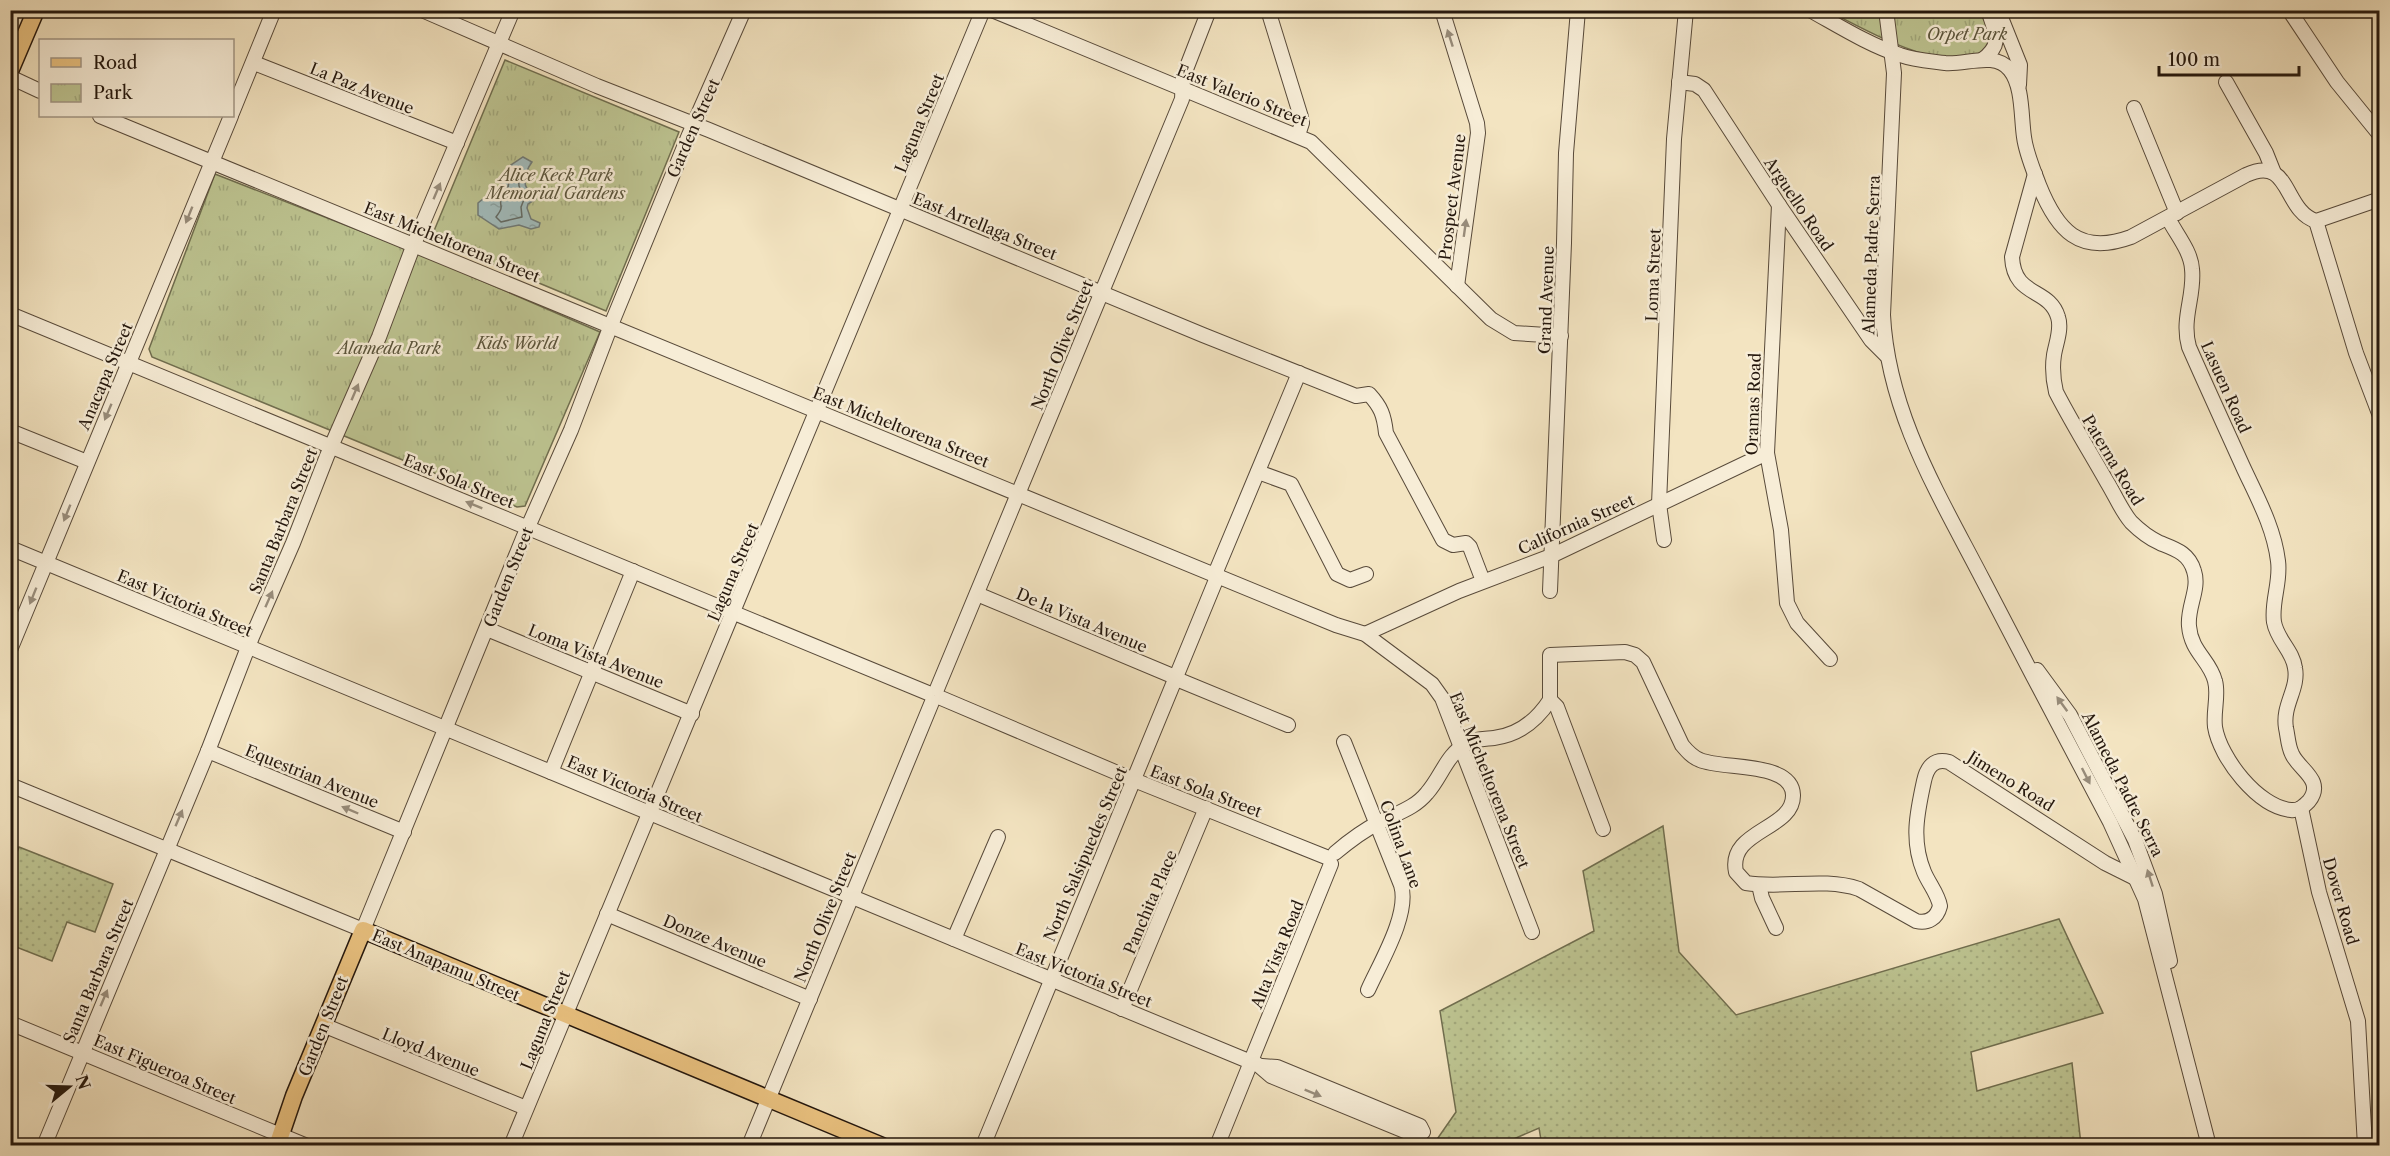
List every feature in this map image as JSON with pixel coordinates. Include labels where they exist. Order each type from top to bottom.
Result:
[{"type":"main road","points":[[10,71],[36,10]]},
{"type":"main road","name":"East Anapamu Street","points":[[363,930],[882,1146]]},
{"type":"main road","name":"Garden Street","points":[[279,1140],[323,1025],[363,930]]},
{"type":"street","name":"Anacapa Street","points":[[234,109],[274,10]]},
{"type":"street","name":"East Arrellaga Street","points":[[422,10],[597,86],[695,124],[1299,373],[1356,396],[1369,394],[1381,406],[1386,433],[1443,540],[1453,545],[1466,543],[1470,547],[1483,581]]},
{"type":"street","name":"Santa Barbara Street","points":[[44,1146],[208,751],[248,647],[379,336],[414,244],[513,10]]},
{"type":"street","name":"Garden Street","points":[[363,930],[528,527],[568,437],[611,325],[744,10]]},
{"type":"street","name":"Laguna Street","points":[[511,1146],[983,10]]},
{"type":"street","name":"East Valerio Street","points":[[992,10],[1298,135],[1318,147],[1491,319],[1514,333],[1561,336]]},
{"type":"street","name":"North Olive Street","points":[[749,1146],[1182,99],[1183,77],[1209,10]]},
{"type":"street","points":[[1268,10],[1301,117],[1302,123],[1298,135]]},
{"type":"street","name":"Prospect Avenue","points":[[1442,10],[1477,123],[1478,133],[1457,286]]},
{"type":"street","name":"Grand Avenue","points":[[1550,591],[1566,153],[1578,10]]},
{"type":"street","name":"Loma Street","points":[[1664,540],[1659,504],[1674,139],[1686,10]]},
{"type":"street","points":[[1810,10],[1901,56],[1948,63],[1998,61],[2007,67],[2013,74],[2018,90],[2024,139],[2035,174],[2053,217],[2067,232],[2088,242],[2100,244],[2119,241],[2173,216],[2254,172],[2265,170],[2274,173]]},
{"type":"street","name":"Alameda Padre Serra","points":[[1886,10],[1893,82],[1882,300],[1886,355],[1898,402],[1915,447],[2137,879],[2151,918],[2209,1146]]},
{"type":"street","points":[[1982,60],[1992,51],[1997,40],[1988,10]]},
{"type":"street","points":[[1998,10],[2020,65],[2018,90]]},
{"type":"street","points":[[2289,10],[2337,82],[2379,135]]},
{"type":"street","name":"La Paz Avenue","points":[[254,63],[457,143]]},
{"type":"street","points":[[10,77],[39,91]]},
{"type":"street","name":"Arguello Road","points":[[1679,82],[1695,84],[1704,90],[1871,340],[1886,355]]},
{"type":"street","points":[[2226,82],[2266,153],[2274,173],[2284,184],[2301,212],[2316,221],[2353,342],[2379,416]]},
{"type":"street","points":[[2134,108],[2173,216]]},
{"type":"street","name":"East Micheltorena Street","points":[[102,117],[1336,625],[1365,634],[1432,684],[1442,698],[1532,932]]},
{"type":"street","name":"Anacapa Street","points":[[10,650],[231,117]]},
{"type":"street","name":"Paterna Road","points":[[2035,174],[2014,246],[2012,263],[2015,274],[2022,284],[2051,304],[2058,317],[2059,333],[2053,370],[2056,392],[2125,513],[2150,538],[2181,552],[2192,566],[2196,583],[2188,616],[2190,633],[2196,650],[2211,670],[2215,680],[2215,727],[2227,757],[2240,776],[2271,802],[2281,808],[2292,810],[2301,808]]},
{"type":"street","points":[[2316,221],[2379,199]]},
{"type":"street","name":"Oramas Road","points":[[1779,205],[1767,453],[1781,530],[1787,603],[1797,623],[1830,659]]},
{"type":"street","name":"Lasuen Road","points":[[2173,216],[2192,268],[2185,329],[2189,347],[2263,508],[2273,538],[2279,576],[2274,622],[2281,641],[2294,660],[2296,671],[2295,683],[2286,711],[2290,750],[2315,786],[2312,796],[2301,808]]},
{"type":"street","name":"East Sola Street","points":[[10,314],[332,445],[1134,780],[1331,858]]},
{"type":"street","name":"North Salsipuedes Street","points":[[983,1146],[1299,373]]},
{"type":"street","points":[[10,431],[87,462]]},
{"type":"street","name":"California Street","points":[[1365,634],[1483,581],[1551,556],[1767,453]]},
{"type":"street","points":[[1258,472],[1291,484],[1338,574],[1350,580],[1366,574]]},
{"type":"street","name":"East Victoria Street","points":[[10,548],[1253,1063],[1277,1067],[1420,1126],[1423,1132],[1417,1136],[1271,1076],[1253,1063]]},
{"type":"street","points":[[551,772],[633,571]]},
{"type":"street","name":"De la Vista Avenue","points":[[976,594],[1288,725]]},
{"type":"street","name":"Loma Vista Avenue","points":[[487,629],[692,714]]},
{"type":"street","name":"Alameda Padre Serra","points":[[2020,650],[2070,715],[2140,851],[2155,894],[2171,963],[2177,1018]]},
{"type":"street","points":[[1331,858],[1378,823],[1420,801],[1436,781],[1442,767],[1461,747],[1472,741],[1500,737],[1522,728],[1540,714],[1550,700],[1550,655],[1625,652],[1635,655],[1643,662],[1682,745],[1690,753],[1705,762],[1771,772],[1785,779],[1793,792],[1789,810],[1783,817],[1749,839],[1739,852],[1735,863],[1736,872],[1741,880],[1746,884],[1759,885],[1762,898],[1776,928]]},
{"type":"street","points":[[1550,700],[1557,706],[1603,829]]},
{"type":"street","name":"Colina Lane","points":[[1344,742],[1378,823],[1401,885],[1404,903],[1395,930],[1368,990]]},
{"type":"street","name":"Equestrian Avenue","points":[[208,751],[404,832]]},
{"type":"street","name":"Jimeno Road","points":[[1759,885],[1834,883],[1850,886],[1916,921],[1932,920],[1940,906],[1919,858],[1915,817],[1925,772],[1931,764],[1940,761],[1949,762],[2105,863],[2137,879]]},
{"type":"street","name":"East Anapamu Street","points":[[10,784],[363,930]]},
{"type":"street","name":"Panchita Place","points":[[1122,1009],[1206,807]]},
{"type":"street","name":"Dover Road","points":[[2301,808],[2319,892],[2358,1021],[2365,1146]]},
{"type":"street","points":[[954,939],[998,837]]},
{"type":"street","name":"Alta Vista Road","points":[[1217,1146],[1253,1063],[1331,858]]},
{"type":"street","name":"Donze Avenue","points":[[607,914],[810,999]]},
{"type":"street","name":"East Figueroa Street","points":[[10,1023],[82,1052],[279,1140],[307,1146]]},
{"type":"street","name":"Lloyd Avenue","points":[[323,1025],[526,1108]]},
{"type":"green space","name":"Orpet Park","points":[[1828,11],[1984,11],[1992,43],[1977,55],[1957,59],[1935,57],[1888,40]]},
{"type":"green space","name":"Alice Keck Park Memorial Gardens","points":[[505,60],[679,132],[606,311],[431,238]]},
{"type":"green space","name":"Alameda Park","points":[[215,174],[429,258],[600,332],[525,506],[517,507],[152,357],[149,349]]},
{"type":"green space","points":[[1663,826],[1679,952],[1736,1015],[2059,919],[2103,1013],[1971,1052],[1977,1091],[2072,1063],[2081,1145],[1542,1146],[1539,1128],[1500,1145],[1433,1145],[1456,1112],[1440,1011],[1594,931],[1583,871]]},
{"type":"green space","points":[[19,847],[113,884],[95,932],[67,922],[52,961],[11,945],[11,868]]},
{"type":"water","points":[[523,157],[532,162],[527,171],[525,185],[530,192],[535,194],[536,199],[528,204],[527,208],[531,219],[540,223],[539,227],[531,229],[519,225],[499,229],[478,215],[478,203],[500,190],[503,174],[508,167]]},
{"type":"park label","name":"Kids World","points":[[517,343]]}]
